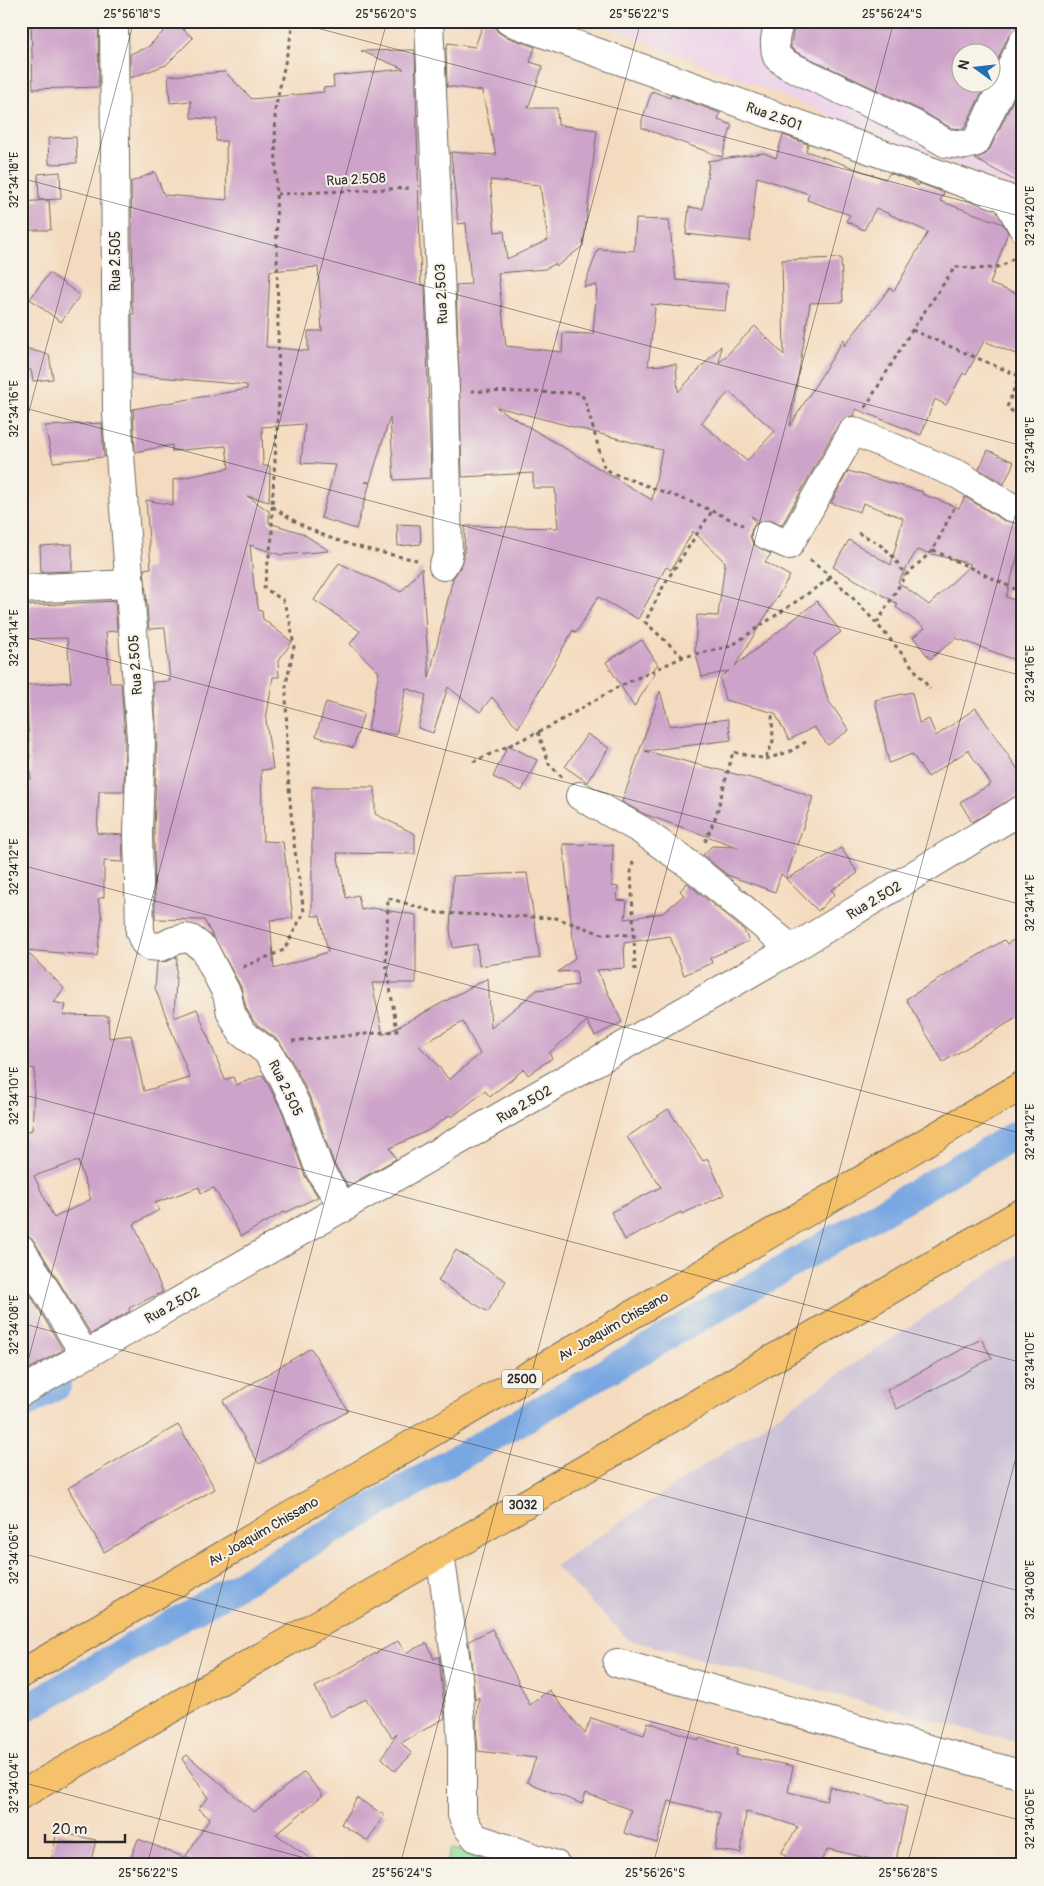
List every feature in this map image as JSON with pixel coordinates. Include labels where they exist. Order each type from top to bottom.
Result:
[{"type":"main road","name":"Av. Joaquim Chissano","points":[[21,1674],[1023,1085]]},
{"type":"main road","name":"3032","points":[[21,1795],[440,1554],[1023,1212]]},
{"type":"street","name":"Rua 2.505","points":[[114,21],[118,414],[141,738],[138,832],[140,932],[144,942],[149,946],[161,947],[185,938],[199,943],[204,949],[227,994],[231,1013],[242,1033],[268,1053],[297,1106],[320,1171],[344,1208]]},
{"type":"street","name":"Rua 2.503","points":[[429,21],[445,391],[448,556],[443,566]]},
{"type":"street","name":"Rua 2.501","points":[[509,21],[1006,198],[1023,228]]},
{"type":"street","points":[[780,21],[774,39],[774,47],[777,57],[788,65],[912,124],[946,143],[966,145],[976,142],[1023,42]]},
{"type":"street","points":[[778,540],[853,431],[912,454],[968,480],[1011,507],[1023,510]]},
{"type":"street","points":[[21,589],[131,584]]},
{"type":"street","points":[[580,796],[641,830],[694,868],[792,949]]},
{"type":"street","name":"Rua 2.502","points":[[21,1392],[792,949],[1023,810]]},
{"type":"street","points":[[21,1249],[85,1355]]},
{"type":"street","points":[[440,1554],[458,1676],[462,1748],[462,1815],[468,1828],[476,1838],[556,1865]]},
{"type":"street","points":[[617,1663],[1023,1775]]},
{"type":"path","points":[[218,978],[284,950],[304,912],[293,838],[287,763],[286,684],[294,647],[290,622],[283,600],[264,588],[272,537],[272,506],[279,398],[275,110],[294,21]]},
{"type":"path","name":"Rua 2.508","points":[[277,194],[435,187]]},
{"type":"path","points":[[853,431],[866,405],[912,330],[955,267],[994,270],[1014,259],[1023,246]]},
{"type":"path","points":[[912,330],[1019,376]]},
{"type":"path","points":[[1023,366],[1007,407],[1023,420]]},
{"type":"path","points":[[445,391],[570,391],[580,393],[586,400],[604,467],[612,473],[712,511],[778,540],[832,577],[877,623],[930,689]]},
{"type":"path","points":[[877,623],[905,576],[933,550],[968,480]]},
{"type":"path","points":[[272,506],[290,519],[322,536],[348,545],[443,566]]},
{"type":"path","points":[[683,657],[645,622],[665,583],[712,511]]},
{"type":"path","points":[[858,533],[879,542],[896,559],[905,576]]},
{"type":"path","points":[[933,550],[1023,592]]},
{"type":"path","points":[[1017,590],[1023,574]]},
{"type":"path","points":[[472,762],[538,732],[618,687],[683,657],[731,646],[832,577]]},
{"type":"path","points":[[766,759],[773,742],[772,713]]},
{"type":"path","points":[[538,732],[549,764]]},
{"type":"path","points":[[694,868],[716,816],[733,752],[766,759],[789,752],[810,740]]},
{"type":"path","points":[[635,970],[632,871],[641,830]]},
{"type":"path","points":[[268,1053],[284,1042],[397,1031],[386,963],[388,898],[438,913],[556,918],[602,934],[634,935]]},
{"type":"shaded area","points":[[594,21],[1023,21],[1023,191]]},
{"type":"shaded area","points":[[1023,1250],[1023,1744],[629,1640],[555,1566]]},
{"type":"green space","points":[[451,1848],[504,1865],[446,1865]]},
{"type":"building","points":[[31,21],[98,21],[99,87],[33,89]]},
{"type":"building","points":[[174,21],[193,38],[166,65],[130,78],[130,54],[148,47]]},
{"type":"building","points":[[484,21],[494,23],[497,31],[504,36],[535,47],[530,62],[543,66],[528,108],[557,108],[558,125],[597,130],[583,246],[557,266],[555,264],[545,269],[498,273],[506,346],[562,352],[563,333],[593,334],[597,285],[584,287],[598,249],[634,251],[636,219],[669,220],[676,280],[728,284],[725,311],[651,304],[655,308],[648,366],[676,364],[678,392],[721,346],[719,363],[755,326],[784,355],[782,260],[841,258],[843,302],[810,303],[790,426],[844,339],[844,346],[890,288],[894,291],[928,232],[876,208],[864,230],[846,221],[850,215],[807,200],[809,194],[757,177],[750,241],[686,234],[689,207],[703,209],[709,162],[707,161],[764,153],[776,158],[783,135],[808,144],[806,151],[885,179],[890,173],[911,181],[918,186],[919,183],[942,192],[944,193],[940,201],[1003,224],[1008,232],[990,284],[1023,296],[1023,357],[984,341],[966,375],[963,373],[946,405],[935,399],[921,435],[856,409],[853,416],[845,418],[839,423],[782,525],[772,521],[759,521],[751,516],[756,523],[750,536],[753,544],[771,554],[765,562],[790,576],[735,666],[817,601],[841,632],[814,653],[828,700],[849,730],[828,745],[814,727],[789,740],[775,713],[725,700],[720,678],[729,671],[702,677],[695,650],[697,615],[718,616],[725,562],[693,531],[671,570],[666,567],[638,619],[598,597],[576,633],[573,630],[518,728],[492,697],[480,712],[448,687],[433,733],[418,728],[426,695],[406,688],[396,735],[368,730],[379,672],[350,644],[360,631],[314,600],[339,563],[401,592],[422,568],[429,678],[453,578],[462,565],[464,557],[465,526],[558,528],[555,488],[533,488],[533,473],[462,477],[456,285],[471,284],[466,223],[458,224],[451,152],[496,155],[482,91],[447,86],[446,50],[448,43],[475,47]],"holes":[[[490,180],[540,185],[548,240],[507,259],[504,231],[495,232]],[[729,392],[775,431],[747,461],[701,423]],[[497,408],[662,450],[652,500]]]},
{"type":"building","points":[[795,21],[1005,21],[1017,28],[1009,35],[1002,50],[1002,42],[952,42],[952,92],[982,92],[964,129],[951,128],[920,110],[796,52],[791,48]]},
{"type":"building","points":[[415,50],[421,285],[425,285],[431,478],[394,480],[390,417],[370,482],[365,482],[370,483],[356,529],[321,518],[336,465],[301,463],[305,424],[262,427],[263,466],[270,466],[269,502],[247,496],[269,511],[269,523],[302,533],[329,551],[281,555],[250,545],[254,587],[259,611],[262,611],[263,619],[292,642],[278,661],[279,677],[273,677],[266,720],[273,769],[261,770],[263,841],[283,842],[293,918],[270,920],[274,969],[328,952],[320,916],[312,916],[312,787],[375,787],[375,814],[415,834],[415,854],[337,853],[346,898],[358,895],[361,910],[371,908],[416,915],[416,983],[372,983],[383,1035],[488,978],[491,1028],[537,990],[578,985],[576,971],[558,972],[575,958],[563,844],[613,845],[612,886],[618,887],[617,900],[627,901],[625,919],[663,913],[684,895],[680,891],[687,883],[744,930],[749,941],[710,958],[712,963],[684,975],[670,936],[624,943],[625,968],[597,970],[622,1022],[595,1036],[587,1021],[549,1053],[552,1058],[528,1075],[524,1069],[490,1097],[485,1091],[452,1117],[450,1115],[427,1131],[390,1148],[396,1159],[348,1186],[334,1164],[312,1102],[296,1068],[279,1041],[254,1022],[246,1008],[241,987],[204,920],[155,919],[154,832],[157,738],[153,682],[170,681],[165,628],[149,629],[144,569],[151,568],[146,500],[173,505],[173,480],[229,468],[226,446],[172,451],[172,445],[135,452],[133,409],[247,389],[247,385],[136,375],[132,373],[132,314],[134,314],[132,303],[131,182],[155,172],[164,195],[227,200],[226,141],[216,141],[217,119],[191,118],[191,101],[170,103],[168,76],[225,72],[252,99],[324,92],[323,88],[334,87],[333,76],[404,69],[361,51]],"holes":[[[318,267],[322,331],[308,331],[308,351],[266,347],[270,271]],[[463,1022],[480,1054],[449,1080],[437,1064],[419,1046]]]},
{"type":"building","points":[[1023,79],[1023,185],[975,159],[986,154],[990,149]]},
{"type":"building","points":[[652,91],[670,98],[671,95],[720,113],[718,120],[732,125],[722,157],[642,128],[642,120]]},
{"type":"building","points":[[76,137],[77,163],[49,164],[48,138]]},
{"type":"building","points":[[60,172],[61,199],[39,200],[38,174]]},
{"type":"building","points":[[49,200],[51,230],[21,230],[21,202]]},
{"type":"building","points":[[49,273],[80,295],[61,322],[30,299]]},
{"type":"building","points":[[21,347],[49,355],[53,379],[33,381],[31,370],[21,368]]},
{"type":"building","points":[[102,423],[104,457],[53,462],[45,426]]},
{"type":"building","points":[[988,450],[1014,462],[1004,484],[979,469]]},
{"type":"building","points":[[848,471],[923,492],[922,494],[959,508],[965,497],[1003,520],[1023,525],[1023,537],[1006,597],[1023,603],[1023,663],[956,638],[930,659],[913,637],[925,628],[896,607],[898,604],[833,567],[849,540],[891,565],[903,518],[863,503],[860,512],[831,503]],"holes":[[[917,550],[971,564],[929,605],[898,582]]]},
{"type":"building","points":[[397,524],[420,525],[421,544],[398,546]]},
{"type":"building","points":[[72,544],[72,571],[41,572],[40,546]]},
{"type":"building","points":[[115,601],[117,631],[106,632],[110,683],[121,683],[125,738],[124,791],[99,791],[97,833],[122,835],[123,862],[104,861],[104,897],[98,899],[102,918],[97,956],[25,950],[64,988],[54,1002],[66,1005],[63,1015],[108,1016],[109,1038],[131,1035],[144,1091],[190,1078],[155,988],[157,962],[168,961],[177,957],[174,1018],[197,1009],[225,1080],[233,1077],[236,1085],[263,1075],[283,1113],[305,1176],[318,1197],[284,1212],[241,1236],[214,1188],[201,1193],[199,1187],[155,1203],[159,1210],[134,1224],[163,1292],[129,1308],[130,1311],[91,1334],[34,1241],[21,1232],[21,1133],[32,1130],[35,1069],[21,1066],[21,779],[31,779],[26,685],[71,682],[67,638],[21,639],[21,606]],"holes":[[[78,1161],[91,1199],[54,1218],[34,1176]]]},
{"type":"building","points":[[642,640],[658,665],[654,668],[655,674],[634,707],[606,662]]},
{"type":"building","points":[[660,691],[670,726],[728,719],[731,740],[645,751],[778,785],[813,797],[786,878],[781,874],[775,892],[727,875],[703,855],[712,846],[738,847],[644,814],[622,802]]},
{"type":"building","points":[[912,692],[919,723],[929,719],[936,736],[976,708],[1023,777],[1023,792],[972,822],[960,802],[991,784],[968,750],[928,777],[912,754],[889,763],[875,700]]},
{"type":"building","points":[[326,702],[364,713],[353,748],[316,736]]},
{"type":"building","points":[[587,734],[609,748],[587,782],[565,767]]},
{"type":"building","points":[[508,745],[537,760],[522,791],[493,777]]},
{"type":"building","points":[[841,848],[858,873],[831,890],[835,894],[818,911],[786,879]]},
{"type":"building","points":[[527,873],[540,958],[479,966],[477,944],[453,948],[450,930],[453,876]]},
{"type":"building","points":[[1023,934],[1023,1014],[943,1062],[906,999],[1004,940],[1007,944]]},
{"type":"building","points":[[668,1109],[703,1161],[708,1159],[724,1195],[682,1214],[681,1212],[625,1240],[611,1212],[661,1187],[627,1137]]},
{"type":"building","points":[[456,1250],[506,1281],[488,1312],[438,1281]]},
{"type":"building","points":[[22,1281],[63,1350],[29,1369],[21,1356]]},
{"type":"building","points":[[981,1339],[992,1358],[897,1409],[887,1390]]},
{"type":"building","points":[[311,1348],[348,1411],[259,1464],[223,1401]]},
{"type":"building","points":[[178,1425],[215,1489],[104,1552],[68,1488]]},
{"type":"building","points":[[492,1629],[530,1705],[549,1690],[585,1734],[591,1718],[644,1735],[648,1722],[699,1740],[700,1738],[737,1749],[736,1755],[793,1766],[788,1792],[826,1801],[830,1787],[907,1807],[895,1865],[828,1849],[818,1865],[797,1865],[781,1853],[798,1827],[746,1812],[741,1853],[715,1850],[720,1813],[669,1801],[657,1843],[624,1833],[631,1810],[586,1793],[582,1804],[527,1782],[536,1758],[478,1751],[476,1726],[479,1697],[475,1700],[469,1641]]},
{"type":"building","points":[[398,1641],[405,1653],[427,1643],[434,1659],[439,1656],[445,1718],[401,1743],[412,1754],[395,1771],[382,1758],[397,1733],[392,1737],[366,1699],[330,1717],[315,1687]]},
{"type":"building","points":[[187,1755],[254,1812],[304,1772],[323,1795],[276,1834],[319,1865],[128,1865],[138,1839],[194,1861],[186,1856],[210,1818],[198,1809],[208,1798],[182,1759]]},
{"type":"building","points":[[357,1798],[384,1815],[368,1841],[341,1824]]},
{"type":"building","points":[[57,1832],[96,1840],[90,1865],[50,1865]]},
{"type":"waterway","points":[[21,1711],[1023,1130]]},
{"type":"waterway","points":[[21,1407],[57,1386]]}]
